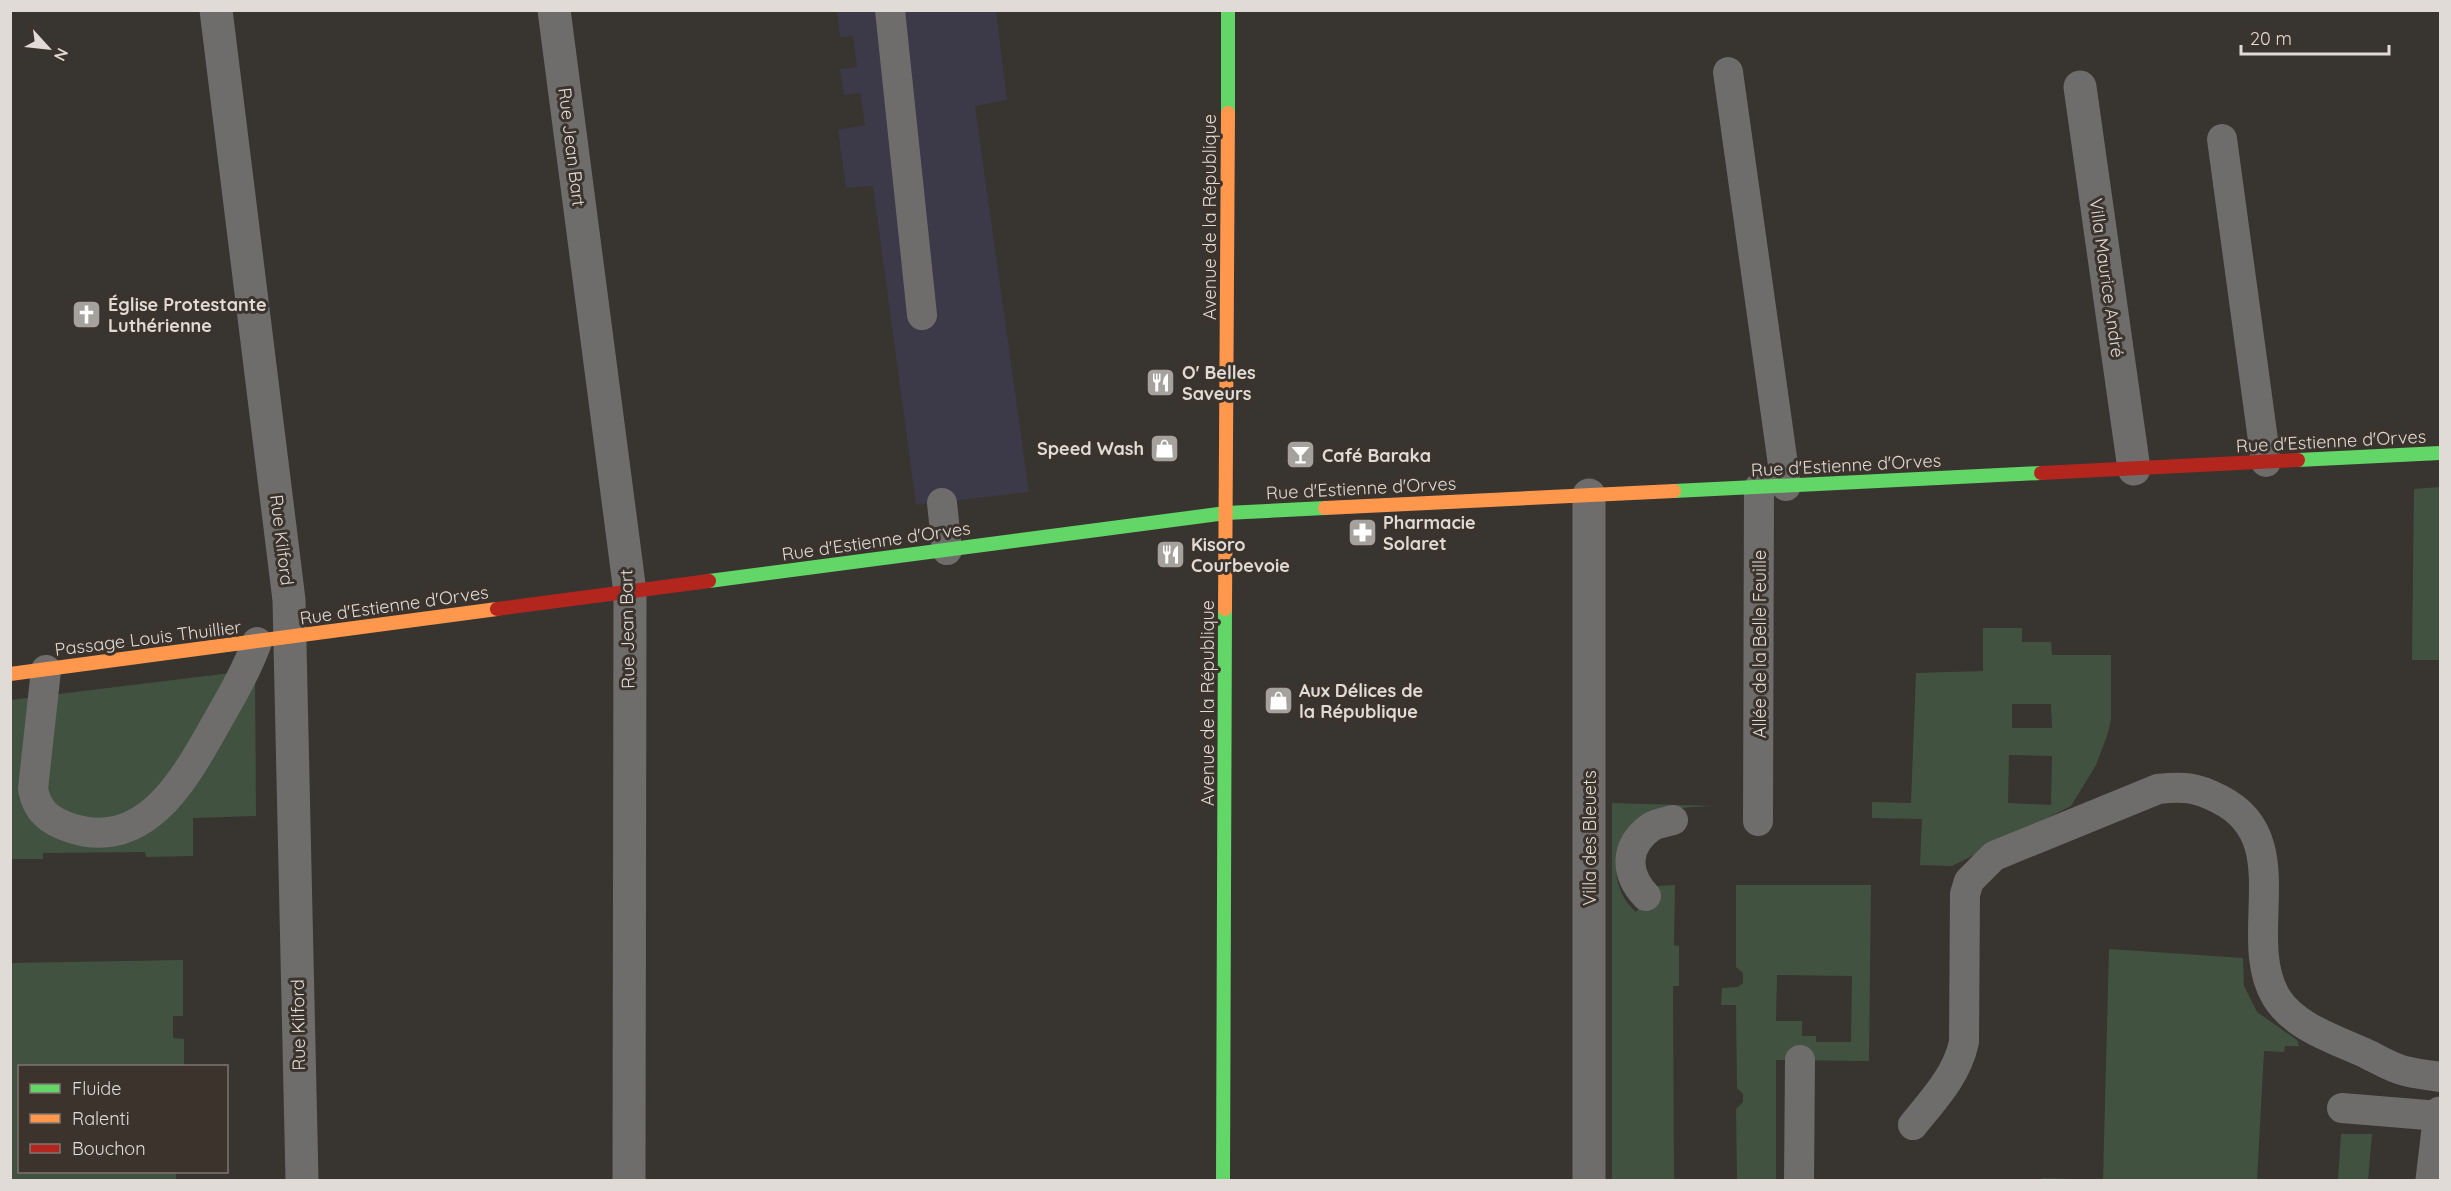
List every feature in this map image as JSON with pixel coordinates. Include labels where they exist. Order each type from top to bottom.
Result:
[{"type":"street","name":"Rue Kilford","points":[[216,10],[289,600],[302,1180]]},
{"type":"street","name":"Rue Jean Bart","points":[[554,10],[630,592],[629,1180]]},
{"type":"street","name":"Avenue de la République","points":[[1223,1180],[1228,10]]},
{"type":"street","name":"Villa Maurice André","points":[[2080,87],[2134,469]]},
{"type":"street","name":"Rue d'Estienne d'Orves","points":[[289,637],[1226,513],[2440,453]]},
{"type":"street","name":"Villa des Bleuets","points":[[1589,495],[1589,1180]]},
{"type":"street","name":"Passage Louis Thuillier","points":[[10,674],[289,637]]},
{"type":"street","points":[[2432,1180],[2440,1115]]},
{"type":"lane","points":[[890,10],[922,315]]},
{"type":"lane","name":"Allée de la Belle Feuille","points":[[1728,72],[1773,487],[1758,811]]},
{"type":"lane","points":[[2222,139],[2266,462]]},
{"type":"lane","points":[[942,502],[947,550]]},
{"type":"lane","points":[[46,670],[33,789],[36,805],[49,818],[79,831],[116,830],[137,823],[153,814],[166,802],[196,759],[247,670],[257,642]]},
{"type":"lane","points":[[1914,1125],[1953,1074],[1961,1058],[1964,1042],[1965,894],[1969,881],[1995,856],[2158,789],[2178,786],[2200,789],[2231,804],[2252,825],[2263,859],[2266,966],[2269,983],[2289,1013],[2307,1026],[2403,1071],[2440,1077]]},
{"type":"lane","points":[[1646,896],[1636,885],[1631,873],[1631,856],[1639,839],[1652,826],[1673,820]]},
{"type":"lane","points":[[1799,1180],[1800,1060]]},
{"type":"lane","points":[[2342,1108],[2440,1115]]},
{"type":"shaded area","points":[[837,11],[996,11],[1007,100],[975,106],[1029,492],[916,505],[873,186],[846,188],[838,130],[865,125],[860,93],[844,95],[840,69],[857,67],[853,36],[840,37]]},
{"type":"green space","points":[[2440,487],[2440,660],[2412,660],[2414,489]]},
{"type":"green space","points":[[1983,628],[2022,628],[2022,642],[2051,642],[2052,655],[2111,655],[2111,720],[2107,736],[2096,765],[2071,806],[1952,866],[1920,865],[1922,819],[1872,818],[1872,802],[1911,803],[1916,673],[1983,671]],"holes":[[[2012,704],[2051,704],[2052,728],[2012,728]],[[2009,755],[2052,756],[2051,805],[2008,803]]]},
{"type":"green space","points":[[255,670],[256,816],[193,818],[193,856],[146,857],[145,852],[43,853],[43,859],[11,859],[10,700]]},
{"type":"green space","points":[[1612,803],[1715,806],[1681,808],[1649,815],[1636,822],[1625,833],[1618,848],[1617,880],[1627,903],[1636,912],[1655,886],[1675,885],[1674,945],[1679,946],[1679,986],[1673,986],[1674,1180],[1612,1180]]},
{"type":"green space","points":[[1736,885],[1871,885],[1869,1061],[1776,1060],[1776,1180],[1737,1180],[1736,1109],[1743,1102],[1743,1094],[1737,1088],[1736,1005],[1721,1005],[1722,988],[1738,987],[1743,983],[1743,973],[1736,967]],"holes":[[[1777,975],[1852,976],[1851,1042],[1816,1042],[1816,1036],[1802,1036],[1802,1021],[1776,1021]]]},
{"type":"green space","points":[[2109,949],[2243,958],[2244,986],[2257,1012],[2297,1040],[2299,1046],[2285,1046],[2284,1052],[2264,1051],[2257,1180],[2103,1180]]},
{"type":"green space","points":[[183,960],[183,1016],[173,1016],[173,1038],[184,1039],[184,1065],[18,1065],[18,1173],[176,1173],[176,1180],[11,1180],[11,963]]},
{"type":"green space","points":[[2341,1134],[2372,1134],[2368,1180],[2338,1180]]},
{"type":"green space","points":[[2042,1178],[2103,1180],[2042,1180]]},
{"type":"traffic: fast","points":[[1228,10],[1228,113]]},
{"type":"traffic: fast","points":[[2298,460],[2440,453]]},
{"type":"traffic: fast","points":[[1674,491],[2041,473]]},
{"type":"traffic: fast","points":[[709,581],[1226,513],[1325,508]]},
{"type":"traffic: fast","points":[[1223,1180],[1225,609]]},
{"type":"traffic: slow","points":[[1225,609],[1228,113]]},
{"type":"traffic: slow","points":[[1325,508],[1674,491]]},
{"type":"traffic: slow","points":[[10,674],[497,609]]},
{"type":"traffic: jam","points":[[2041,473],[2298,460]]},
{"type":"traffic: jam","points":[[497,609],[709,581]]},
{"type":"place","name":"Église Protestante Luthérienne","points":[[87,314]]},
{"type":"place","name":"O' Belles Saveurs","points":[[1161,382]]},
{"type":"place","name":"Speed Wash","points":[[1165,448]]},
{"type":"place","name":"Café Baraka","points":[[1301,455]]},
{"type":"place","name":"Pharmacie Solaret","points":[[1362,532]]},
{"type":"place","name":"Kisoro Courbevoie","points":[[1170,554]]},
{"type":"place","name":"Aux Délices de la République","points":[[1278,700]]}]
